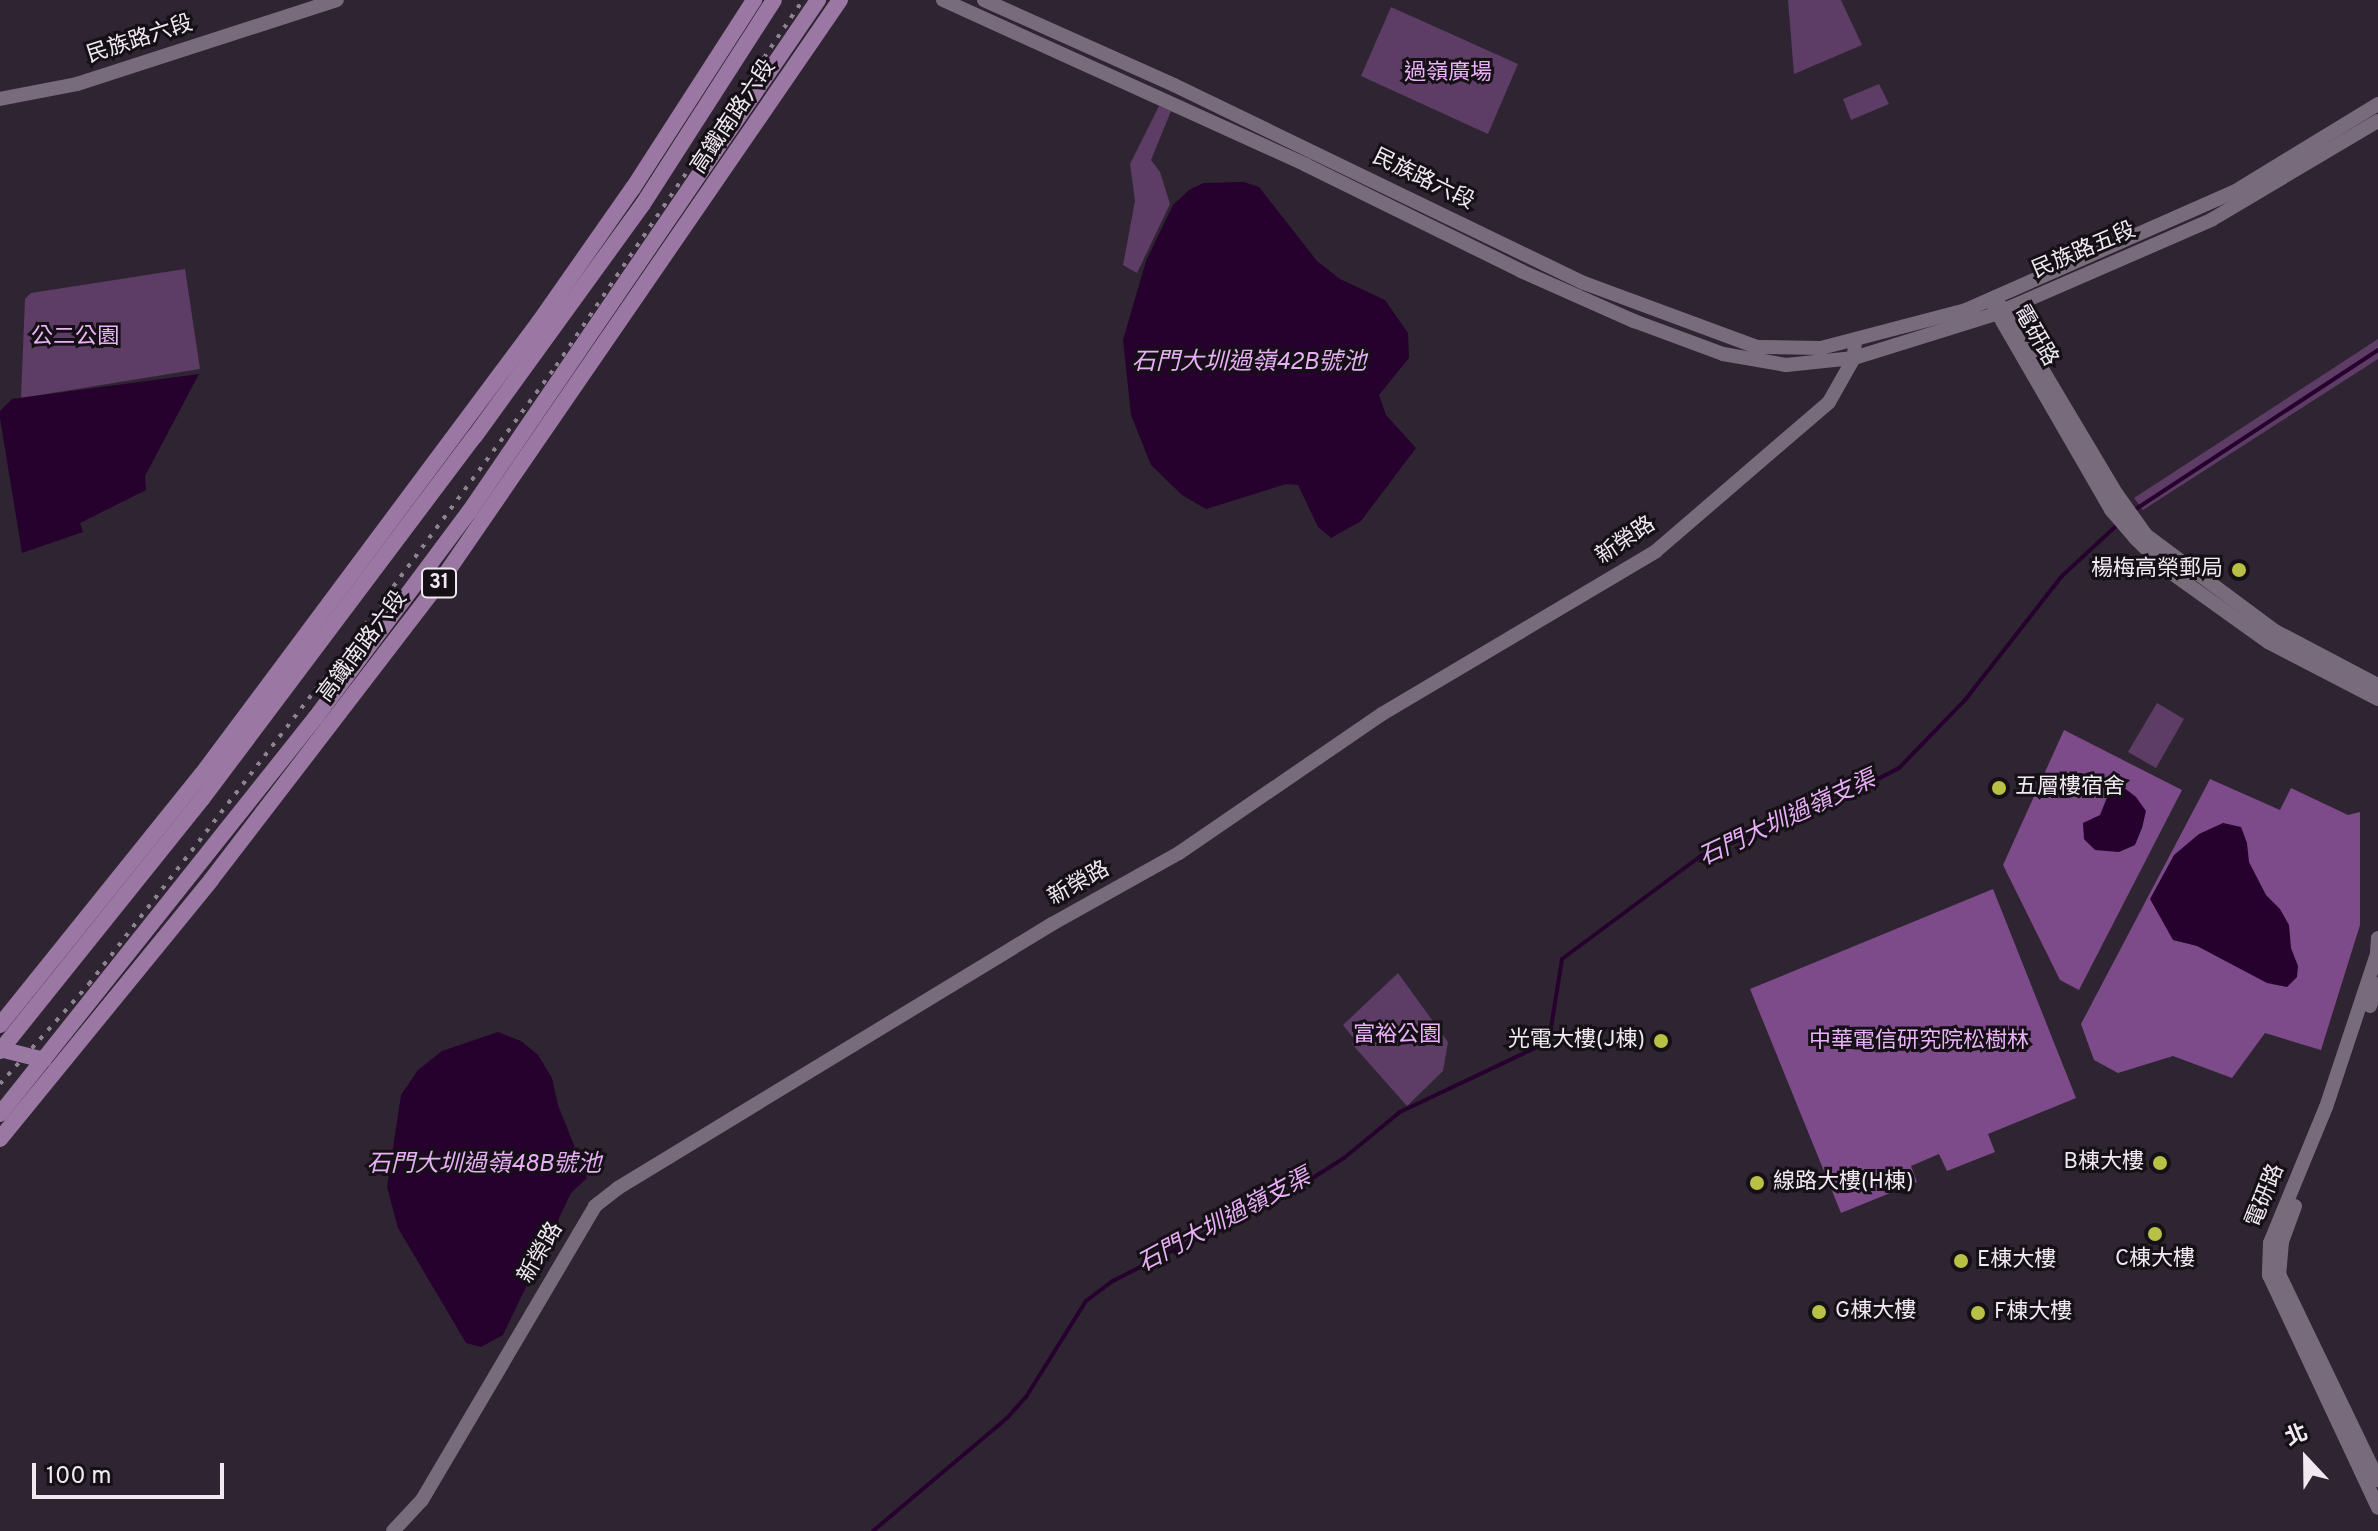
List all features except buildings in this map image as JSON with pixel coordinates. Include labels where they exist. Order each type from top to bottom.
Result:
[{"type":"main road","name":"高鐵南路六段","points":[[0,1050],[202,799],[384,558],[643,204],[774,0]]},
{"type":"main road","name":"高鐵南路六段","points":[[0,1114],[306,729],[469,512],[818,0]]},
{"type":"main road","name":"高鐵南路六段","points":[[0,1139],[211,880],[447,572],[840,0]]},
{"type":"main road","name":"高鐵南路六段","points":[[0,1025],[202,774],[417,487],[633,188],[750,3]]},
{"type":"main road","points":[[384,558],[417,487]]},
{"type":"main road","points":[[447,572],[469,512]]},
{"type":"main road","points":[[0,1050],[44,1060]]},
{"type":"street","name":"民族路六段","points":[[0,99],[77,84],[337,0]]},
{"type":"street","name":"民族路六段","points":[[943,0],[1291,158],[1521,271],[1634,321],[1723,354],[1786,365]]},
{"type":"street","name":"民族路六段","points":[[984,0],[1174,85],[1623,300],[1757,347],[1821,348],[1855,341]]},
{"type":"street","name":"民族路五段","points":[[1855,341],[1966,310],[1998,307],[2234,192],[2378,104]]},
{"type":"street","name":"民族路五段","points":[[1786,365],[1854,358],[1998,307],[2211,220],[2378,121]]},
{"type":"street","name":"電研路","points":[[1998,307],[2146,535],[2275,631],[2378,685]]},
{"type":"street","name":"電研路","points":[[1998,307],[2111,510],[2135,538],[2169,571],[2268,642],[2378,699]]},
{"type":"street","name":"新榮路","points":[[393,1531],[422,1500],[595,1206],[618,1188],[1052,924],[1179,853],[1382,714],[1656,551],[1829,402],[1854,358],[1855,341]]},
{"type":"street","name":"電研路","points":[[2378,938],[2377,954],[2326,1107],[2270,1243],[2269,1275],[2378,1508]]},
{"type":"street","name":"電研路","points":[[2378,984],[2278,1260],[2279,1274],[2378,1480]]},
{"type":"green space","points":[[1788,0],[1841,0],[1862,45],[1794,74]]},
{"type":"green space","name":"過嶺廣場","points":[[1391,7],[1518,64],[1488,134],[1361,76]]},
{"type":"green space","points":[[1879,84],[1889,104],[1851,120],[1843,99]]},
{"type":"green space","points":[[1159,106],[1171,111],[1151,160],[1160,172],[1170,204],[1137,273],[1123,265],[1135,201],[1130,164]]},
{"type":"green space","name":"公二公園","points":[[185,269],[200,369],[21,398],[25,299],[31,293]]},
{"type":"green space","points":[[2378,339],[2378,359],[2143,510],[2134,498]]},
{"type":"green space","points":[[2157,703],[2184,719],[2156,768],[2128,752]]},
{"type":"green space","points":[[2064,730],[2182,790],[2079,990],[2060,980],[2003,865]]},
{"type":"green space","points":[[2210,779],[2280,810],[2291,788],[2348,815],[2360,812],[2360,925],[2321,1050],[2265,1033],[2232,1078],[2173,1056],[2118,1073],[2094,1060],[2081,1024]]},
{"type":"green space","name":"中華電信研究院松樹林","points":[[1993,889],[2076,1098],[1988,1134],[1995,1152],[1947,1171],[1939,1154],[1911,1166],[1917,1182],[1841,1213],[1750,989]]},
{"type":"green space","name":"富裕公園","points":[[1398,973],[1448,1042],[1443,1071],[1407,1106],[1352,1044],[1355,1040],[1343,1025]]},
{"type":"water","name":"石門大圳過嶺42B號池","points":[[1244,182],[1259,187],[1317,261],[1340,279],[1385,300],[1408,333],[1409,358],[1379,395],[1386,415],[1416,448],[1361,521],[1331,538],[1318,527],[1298,485],[1286,484],[1206,509],[1182,495],[1151,465],[1131,415],[1123,340],[1146,261],[1173,205],[1189,190],[1203,183]]},
{"type":"water","points":[[199,374],[145,476],[146,490],[80,523],[83,532],[22,553],[0,411],[12,399]]},
{"type":"water","points":[[2123,787],[2136,797],[2146,811],[2135,845],[2119,852],[2095,850],[2084,839],[2083,823],[2100,815],[2108,795]]},
{"type":"water","points":[[2223,823],[2241,827],[2249,862],[2266,895],[2280,909],[2289,925],[2291,948],[2298,966],[2297,977],[2287,987],[2267,983],[2197,946],[2173,940],[2150,899],[2174,855],[2199,834]]},
{"type":"water","name":"石門大圳過嶺48B號池","points":[[498,1032],[521,1041],[538,1055],[552,1078],[558,1105],[587,1178],[571,1193],[503,1335],[481,1347],[466,1343],[398,1228],[387,1187],[401,1095],[418,1070],[442,1051]]},
{"type":"waterway","name":"石門大圳過嶺支渠","points":[[2133,511],[2378,350]]},
{"type":"waterway","name":"石門大圳過嶺支渠","points":[[873,1531],[1007,1418],[1026,1397],[1086,1301],[1113,1281],[1308,1181],[1344,1158],[1400,1112],[1541,1045],[1550,1034],[1562,959],[1702,855],[1830,804],[1899,768],[1965,700],[2062,576],[2117,525]]},
{"type":"railway","points":[[0,1084],[89,984],[365,625],[556,366],[803,0]]},
{"type":"place","name":"楊梅高榮郵局","points":[[2239,570]]},
{"type":"place","name":"五層樓宿舍","points":[[1999,788]]},
{"type":"place","name":"光電大樓(J棟)","points":[[1661,1041]]},
{"type":"place","name":"B棟大樓","points":[[2160,1163]]},
{"type":"place","name":"線路大樓(H棟)","points":[[1757,1183]]},
{"type":"place","name":"C棟大樓","points":[[2155,1234]]},
{"type":"place","name":"E棟大樓","points":[[1961,1261]]},
{"type":"place","name":"G棟大樓","points":[[1819,1312]]},
{"type":"place","name":"F棟大樓","points":[[1978,1313]]}]
